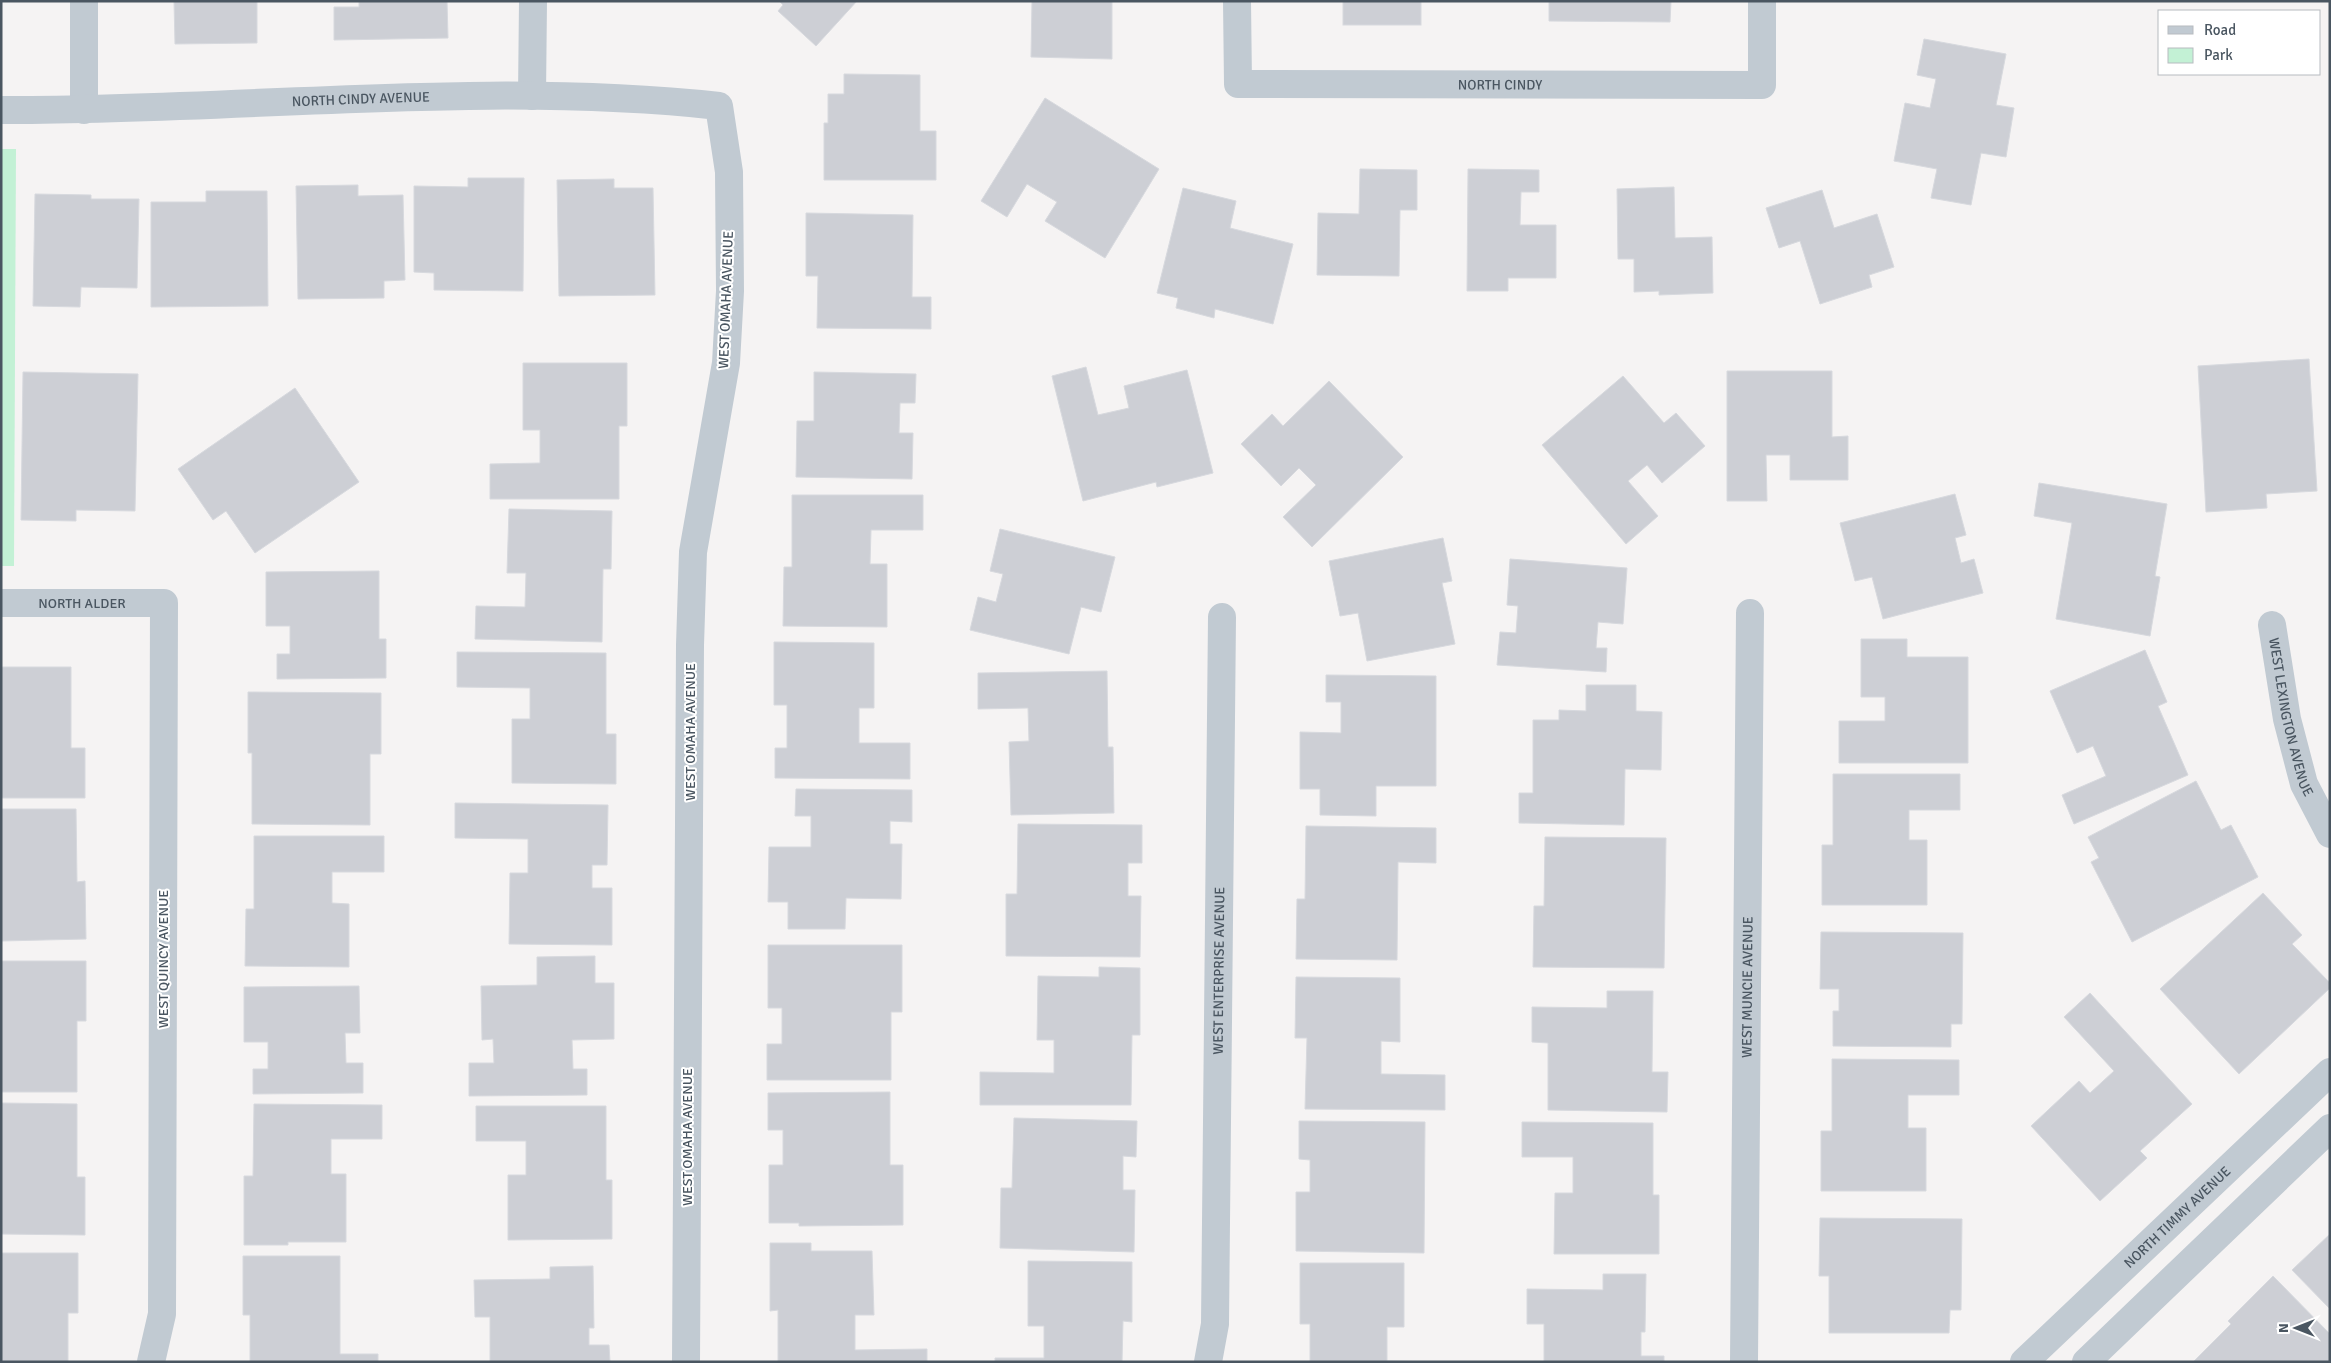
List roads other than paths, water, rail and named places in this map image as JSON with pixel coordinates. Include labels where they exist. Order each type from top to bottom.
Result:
[{"type":"street","points":[[84,1],[84,110]]},
{"type":"street","points":[[532,96],[533,1]]},
{"type":"street","name":"NORTH CINDY","points":[[1237,1],[1238,84],[1762,85],[1762,1]]},
{"type":"street","name":"NORTH CINDY AVENUE","points":[[1,110],[84,110],[311,100],[532,96],[647,98],[719,106]]},
{"type":"street","name":"WEST OMAHA AVENUE","points":[[686,1362],[690,645],[693,552],[726,363],[730,291],[729,172],[719,106]]},
{"type":"street","name":"NORTH ALDER","points":[[1,603],[164,603]]},
{"type":"street","name":"WEST QUINCY AVENUE","points":[[164,603],[162,1314],[171,1362]]},
{"type":"street","name":"WEST MUNCIE AVENUE","points":[[1744,1362],[1750,613]]},
{"type":"street","name":"WEST ENTERPRISE AVENUE","points":[[1208,1362],[1215,1324],[1222,617]]},
{"type":"street","name":"WEST LEXINGTON AVENUE","points":[[2272,625],[2287,719],[2304,784],[2330,834]]},
{"type":"street","name":"NORTH TIMMY AVENUE","points":[[2024,1362],[2330,1072]]},
{"type":"street","points":[[2086,1362],[2330,1128]]},
{"type":"street","name":"WEST QUINCY AVENUE","points":[[151,1362],[162,1314]]},
{"type":"street","name":"WEST ENTERPRISE AVENUE","points":[[1215,1324],[1223,1362]]}]
